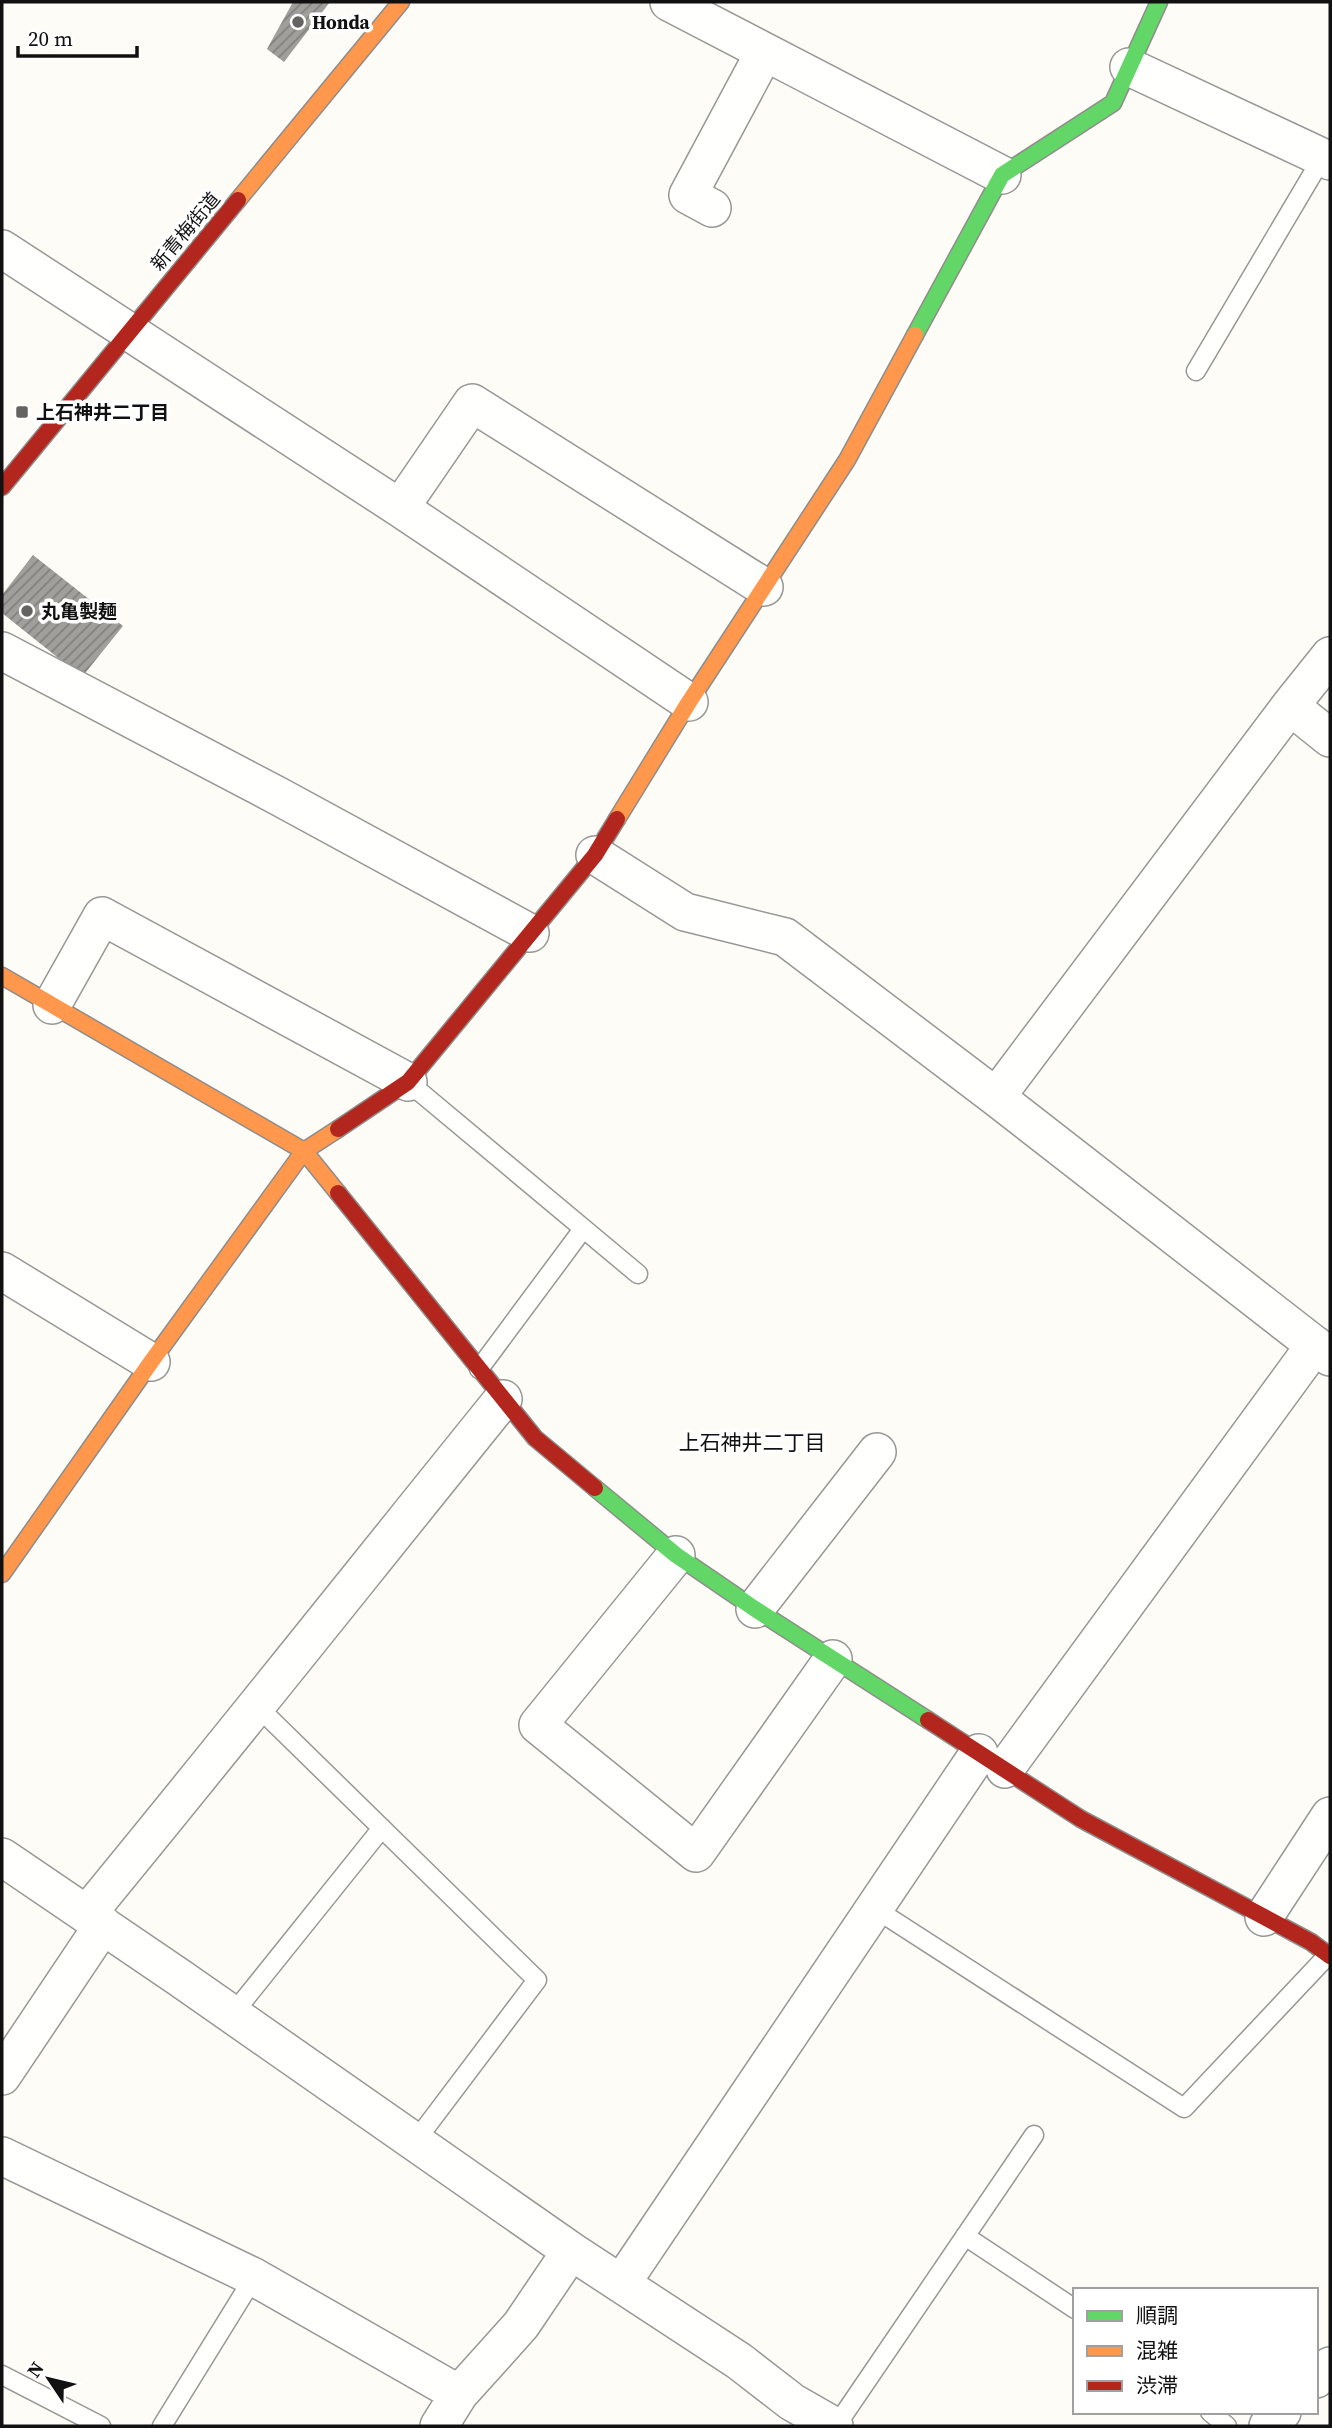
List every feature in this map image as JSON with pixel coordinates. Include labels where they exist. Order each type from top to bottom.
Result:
[{"type":"street","name":"新青梅街道","points":[[2,487],[401,2]]},
{"type":"street","points":[[669,2],[1002,175]]},
{"type":"street","points":[[2,1574],[304,1151],[408,1082],[595,855],[689,702],[847,460],[1002,175],[1113,103],[1159,2]]},
{"type":"street","points":[[712,208],[688,195],[764,53]]},
{"type":"street","points":[[1129,67],[1326,160]]},
{"type":"street","points":[[2,249],[400,508],[689,702]]},
{"type":"street","points":[[400,508],[472,403],[764,587]]},
{"type":"street","points":[[2,651],[278,796],[530,933]]},
{"type":"street","points":[[996,1097],[1330,656]]},
{"type":"street","points":[[1290,706],[1330,738]]},
{"type":"street","points":[[595,855],[685,912],[785,937],[996,1097],[1322,1351],[874,1908],[621,2284]]},
{"type":"street","points":[[52,1005],[103,916],[408,1082]]},
{"type":"street","points":[[2,976],[304,1151],[535,1438],[676,1555],[755,1609],[1082,1819],[1311,1942],[1329,1955]]},
{"type":"street","points":[[2,1271],[151,1362]]},
{"type":"street","points":[[2,2076],[95,1920],[295,1657],[503,1399]]},
{"type":"street","points":[[755,1609],[877,1452]]},
{"type":"street","points":[[676,1555],[538,1725],[696,1853],[833,1659]]},
{"type":"street","points":[[1264,1917],[1330,1816]]},
{"type":"street","points":[[2,1857],[571,2251],[738,2361],[786,2414],[835,2426]]},
{"type":"street","points":[[2,2156],[254,2277],[459,2394]]},
{"type":"street","points":[[439,2426],[459,2394],[522,2325],[571,2251]]},
{"type":"lane","points":[[1196,371],[1326,160]]},
{"type":"lane","points":[[408,1082],[638,1274]]},
{"type":"lane","points":[[479,1369],[583,1229]]},
{"type":"lane","points":[[258,1707],[537,1980],[414,2143]]},
{"type":"lane","points":[[232,2015],[382,1828]]},
{"type":"lane","points":[[874,1908],[1184,2108],[1329,1955]]},
{"type":"lane","points":[[835,2426],[1034,2136]]},
{"type":"lane","points":[[965,2236],[1073,2308]]},
{"type":"lane","points":[[162,2426],[254,2277]]},
{"type":"lane","points":[[2,2375],[101,2426]]},
{"type":"lane","points":[[1212,2414],[1227,2426]]},
{"type":"building","points":[[293,2],[330,2],[284,62],[267,49]]},
{"type":"building","points":[[33,555],[123,626],[82,677],[2,613],[2,595]]},
{"type":"traffic: fast","points":[[915,335],[1002,175],[1113,103],[1159,2]]},
{"type":"traffic: fast","points":[[595,1488],[676,1555],[928,1720]]},
{"type":"traffic: slow","points":[[238,200],[401,2]]},
{"type":"traffic: slow","points":[[617,819],[689,702],[847,460],[915,335]]},
{"type":"traffic: slow","points":[[2,976],[304,1151],[338,1193]]},
{"type":"traffic: slow","points":[[2,1574],[304,1151],[338,1129]]},
{"type":"traffic: jam","points":[[2,487],[238,200]]},
{"type":"traffic: jam","points":[[338,1129],[408,1082],[595,855],[617,819]]},
{"type":"traffic: jam","points":[[338,1193],[535,1438],[595,1488]]},
{"type":"traffic: jam","points":[[928,1720],[1081,1819],[1311,1942],[1330,1956]]},
{"type":"place","name":"Honda","points":[[298,22]]},
{"type":"place","name":"上石神井二丁目","points":[[22,412]]},
{"type":"place","name":"丸亀製麺","points":[[27,611]]},
{"type":"district","name":"上石神井二丁目","points":[[752,1443]]}]
